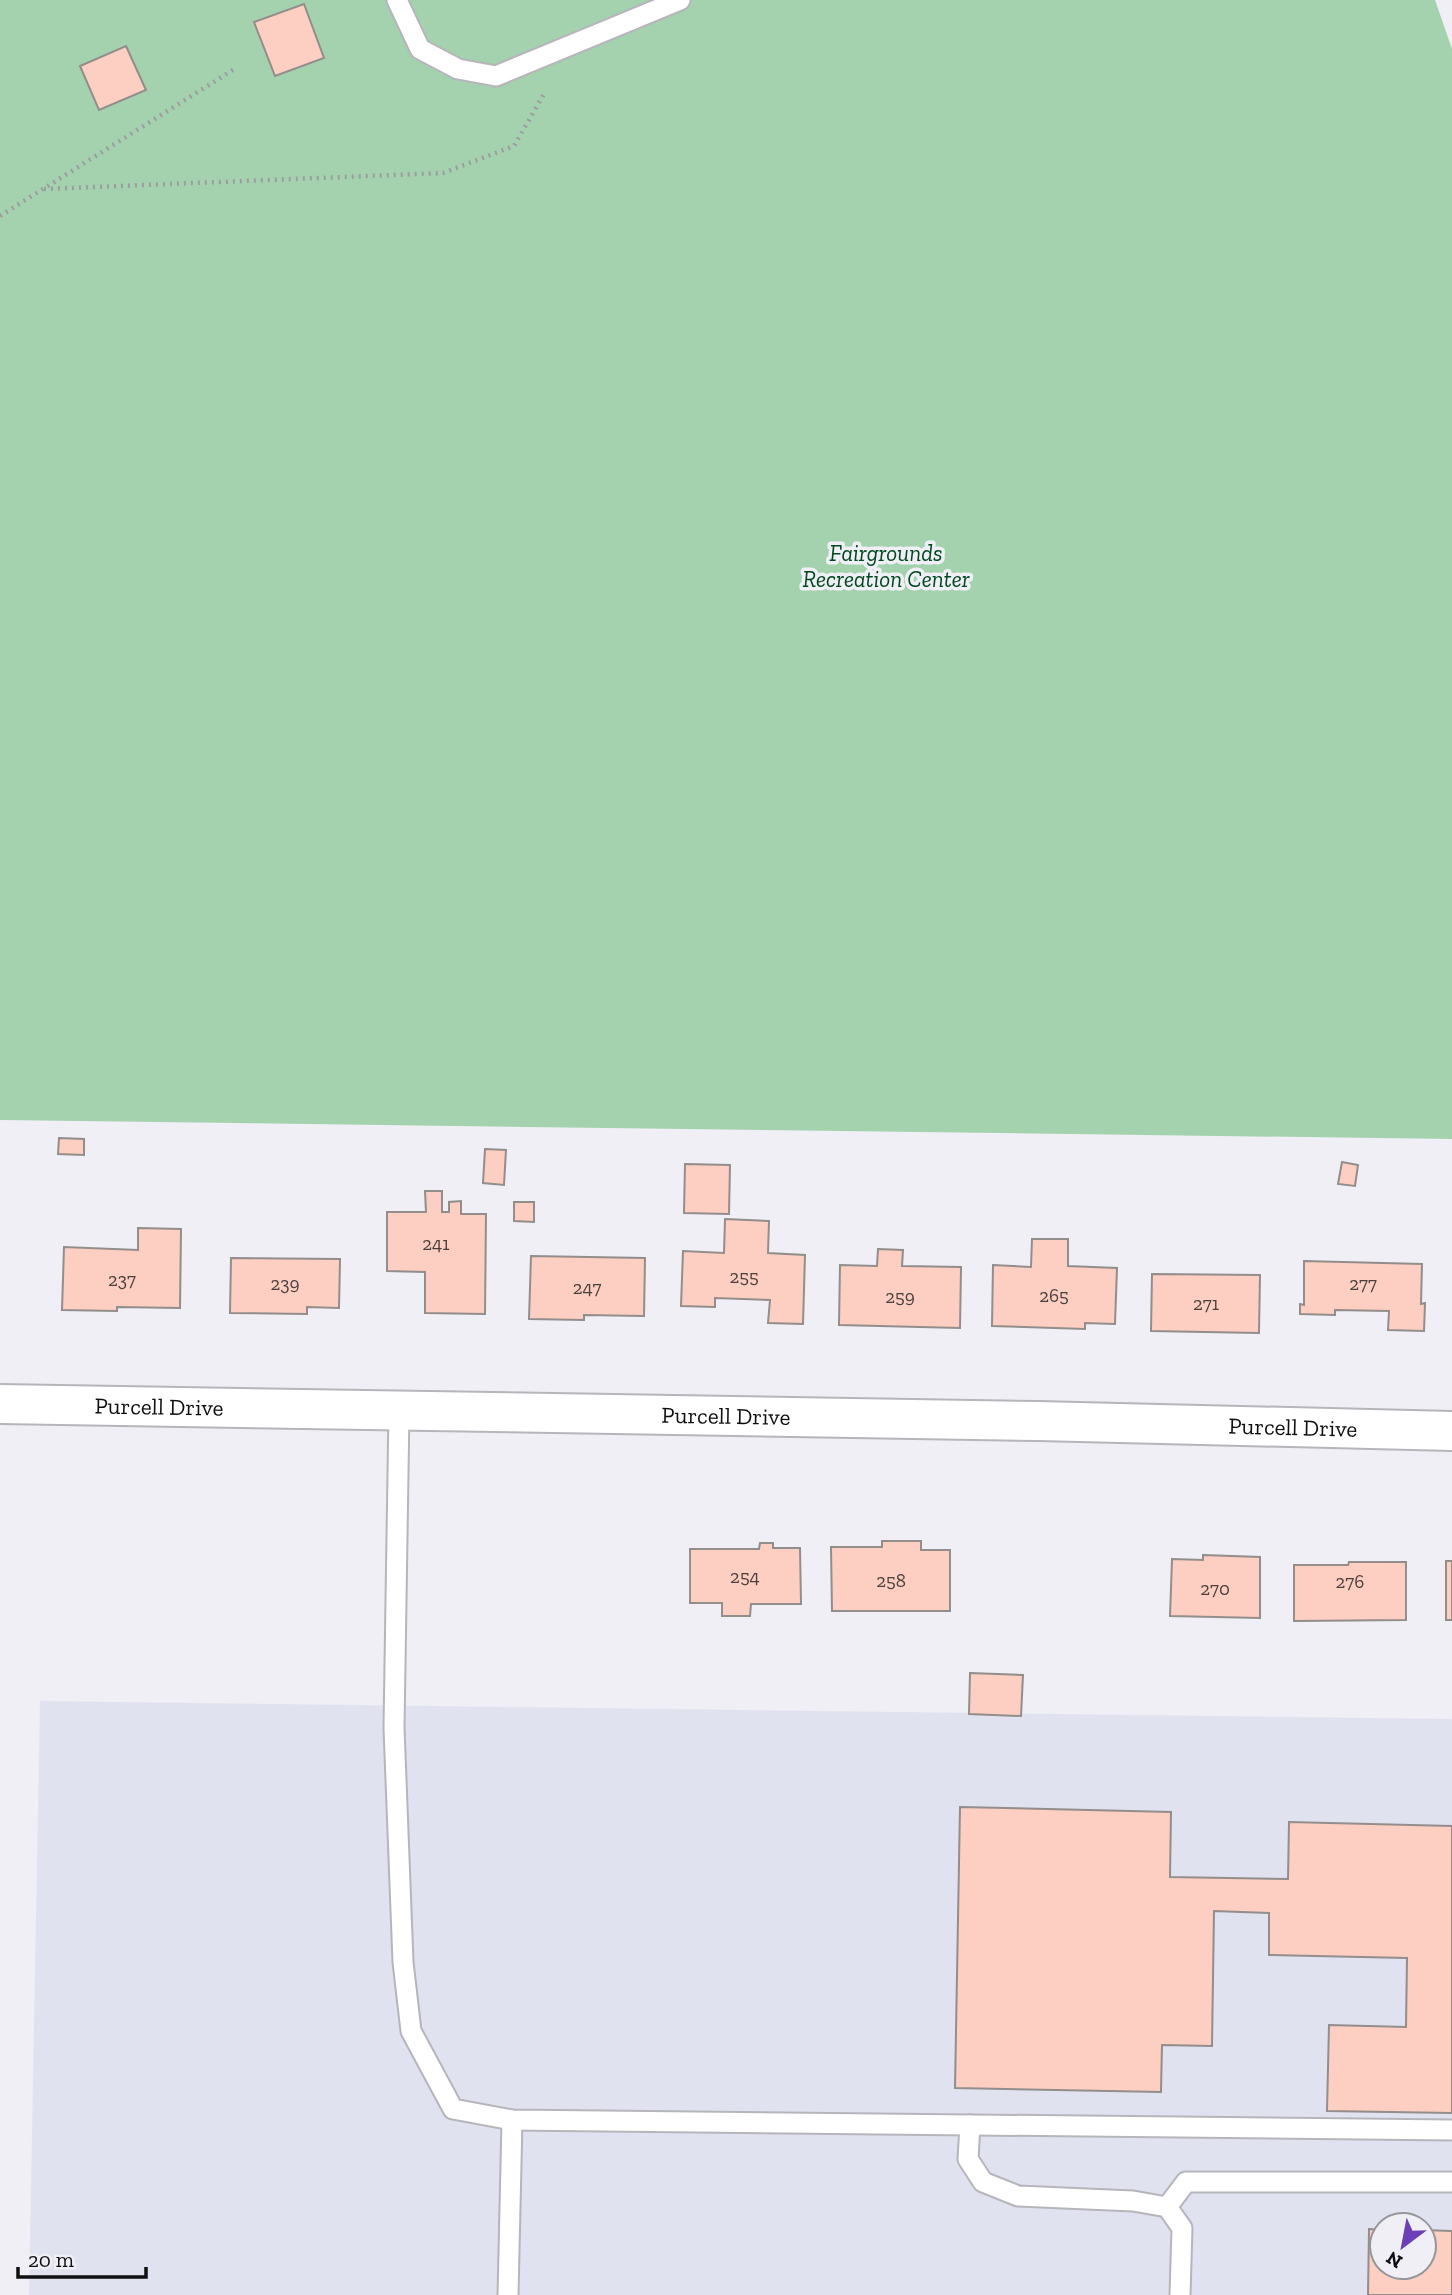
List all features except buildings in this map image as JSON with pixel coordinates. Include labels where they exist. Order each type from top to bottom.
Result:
[{"type":"street","name":"Purcell Drive","points":[[0,1404],[1038,1421],[1452,1431]]},
{"type":"lane","points":[[397,0],[420,49],[458,69],[496,76],[680,0]]},
{"type":"lane","points":[[399,1410],[394,1728],[403,1962],[411,2031],[453,2109],[512,2120],[1452,2130]]},
{"type":"lane","points":[[508,2295],[512,2120]]},
{"type":"lane","points":[[970,2125],[968,2159],[983,2182],[995,2187],[1018,2196],[1133,2201],[1167,2207],[1182,2228],[1180,2295]]},
{"type":"lane","points":[[1167,2207],[1186,2182],[1452,2182]]},
{"type":"path","points":[[44,188],[443,173],[514,146],[570,47]]},
{"type":"path","points":[[0,216],[236,68]]},
{"type":"shaded area","points":[[40,1701],[1452,1719],[1452,2295],[29,2295]]},
{"type":"green space","name":"Fairgrounds Recreation Center","points":[[0,0],[1435,0],[1452,49],[1452,1139],[0,1120]]}]
